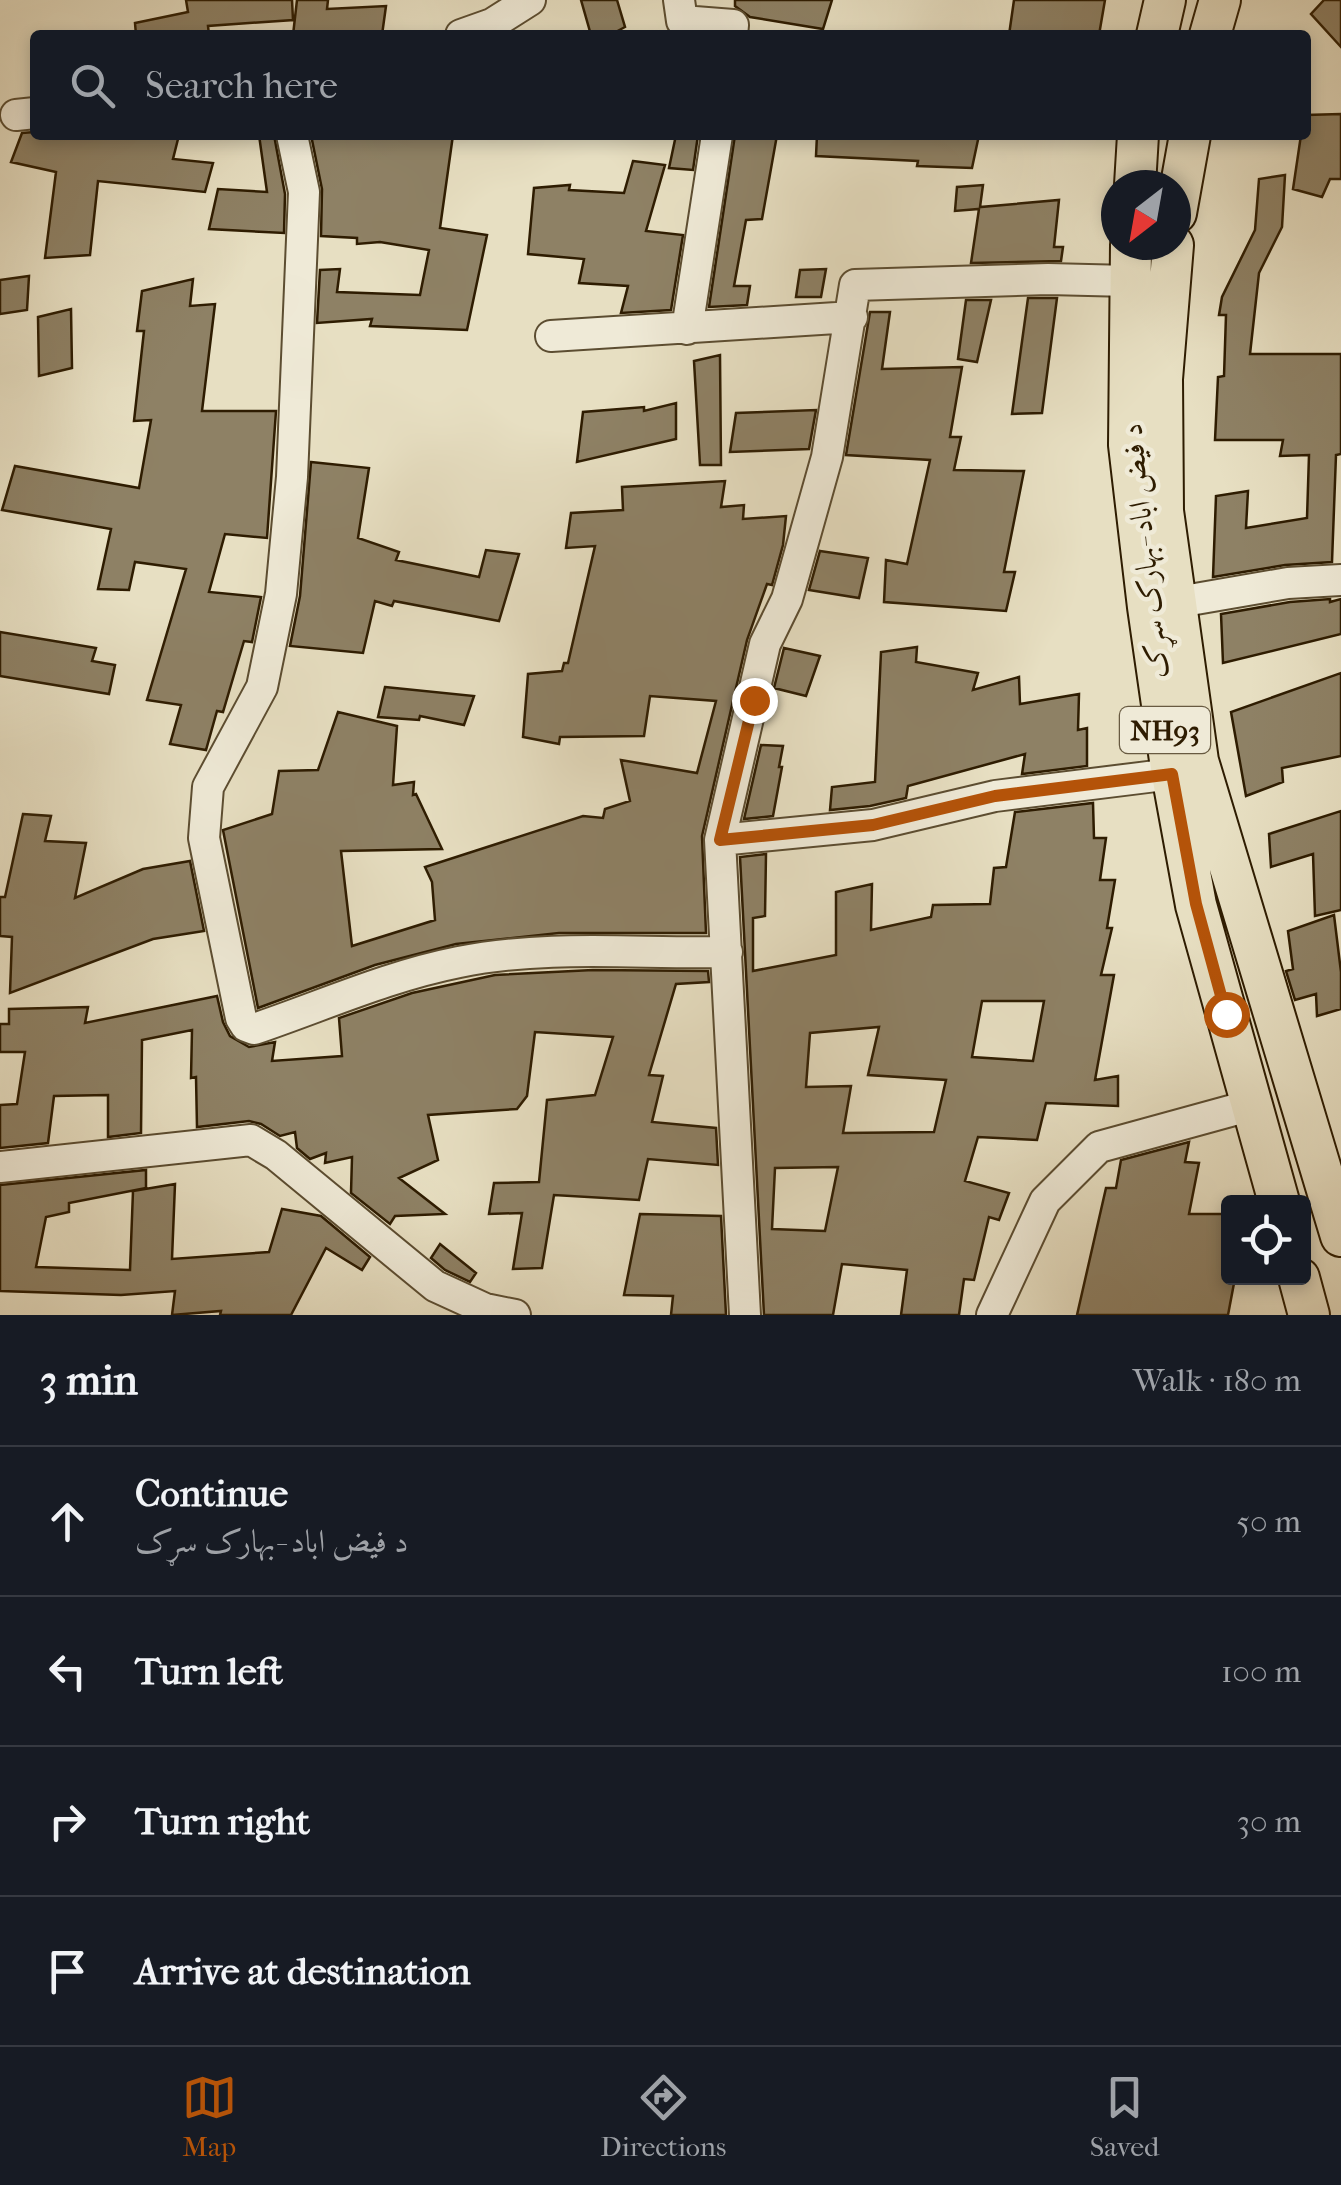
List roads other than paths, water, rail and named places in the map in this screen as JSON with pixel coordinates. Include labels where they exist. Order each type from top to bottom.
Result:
[{"type":"main road","points":[[1158,30],[1165,0]]},
{"type":"main road","points":[[1211,30],[1220,0]]},
{"type":"main road","points":[[1135,170],[1138,140]]},
{"type":"main road","points":[[1184,170],[1189,140]]},
{"type":"main road","name":"د فیض اباد -بهارک سړک","points":[[1173,260],[1162,379],[1162,605],[1172,774],[1196,904],[1276,1195]]},
{"type":"main road","name":"د فیض اباد -بهارک سړک","points":[[1130,263],[1130,445],[1162,605],[1198,761],[1341,1236]]},
{"type":"main road","points":[[1301,1285],[1309,1315]]},
{"type":"street","points":[[476,30],[530,0]]},
{"type":"street","points":[[679,0],[682,21],[733,26],[733,30]]},
{"type":"street","points":[[293,140],[304,192],[292,478],[281,594],[262,686],[208,786],[204,817],[204,838],[241,1018],[254,1030],[334,998],[458,962],[577,948],[727,952]]},
{"type":"street","points":[[687,329],[715,140]]},
{"type":"street","points":[[745,1315],[720,840],[765,644],[787,599],[827,457],[854,285],[1048,279],[1130,263]]},
{"type":"street","points":[[550,336],[852,317]]},
{"type":"street","points":[[1162,605],[1288,583],[1341,580]]},
{"type":"street","points":[[720,840],[873,825],[995,796],[1172,774]]},
{"type":"street","points":[[992,1315],[1046,1201],[1098,1147],[1252,1105]]},
{"type":"street","points":[[0,1167],[251,1140],[276,1155],[435,1286],[484,1309],[515,1315]]}]
